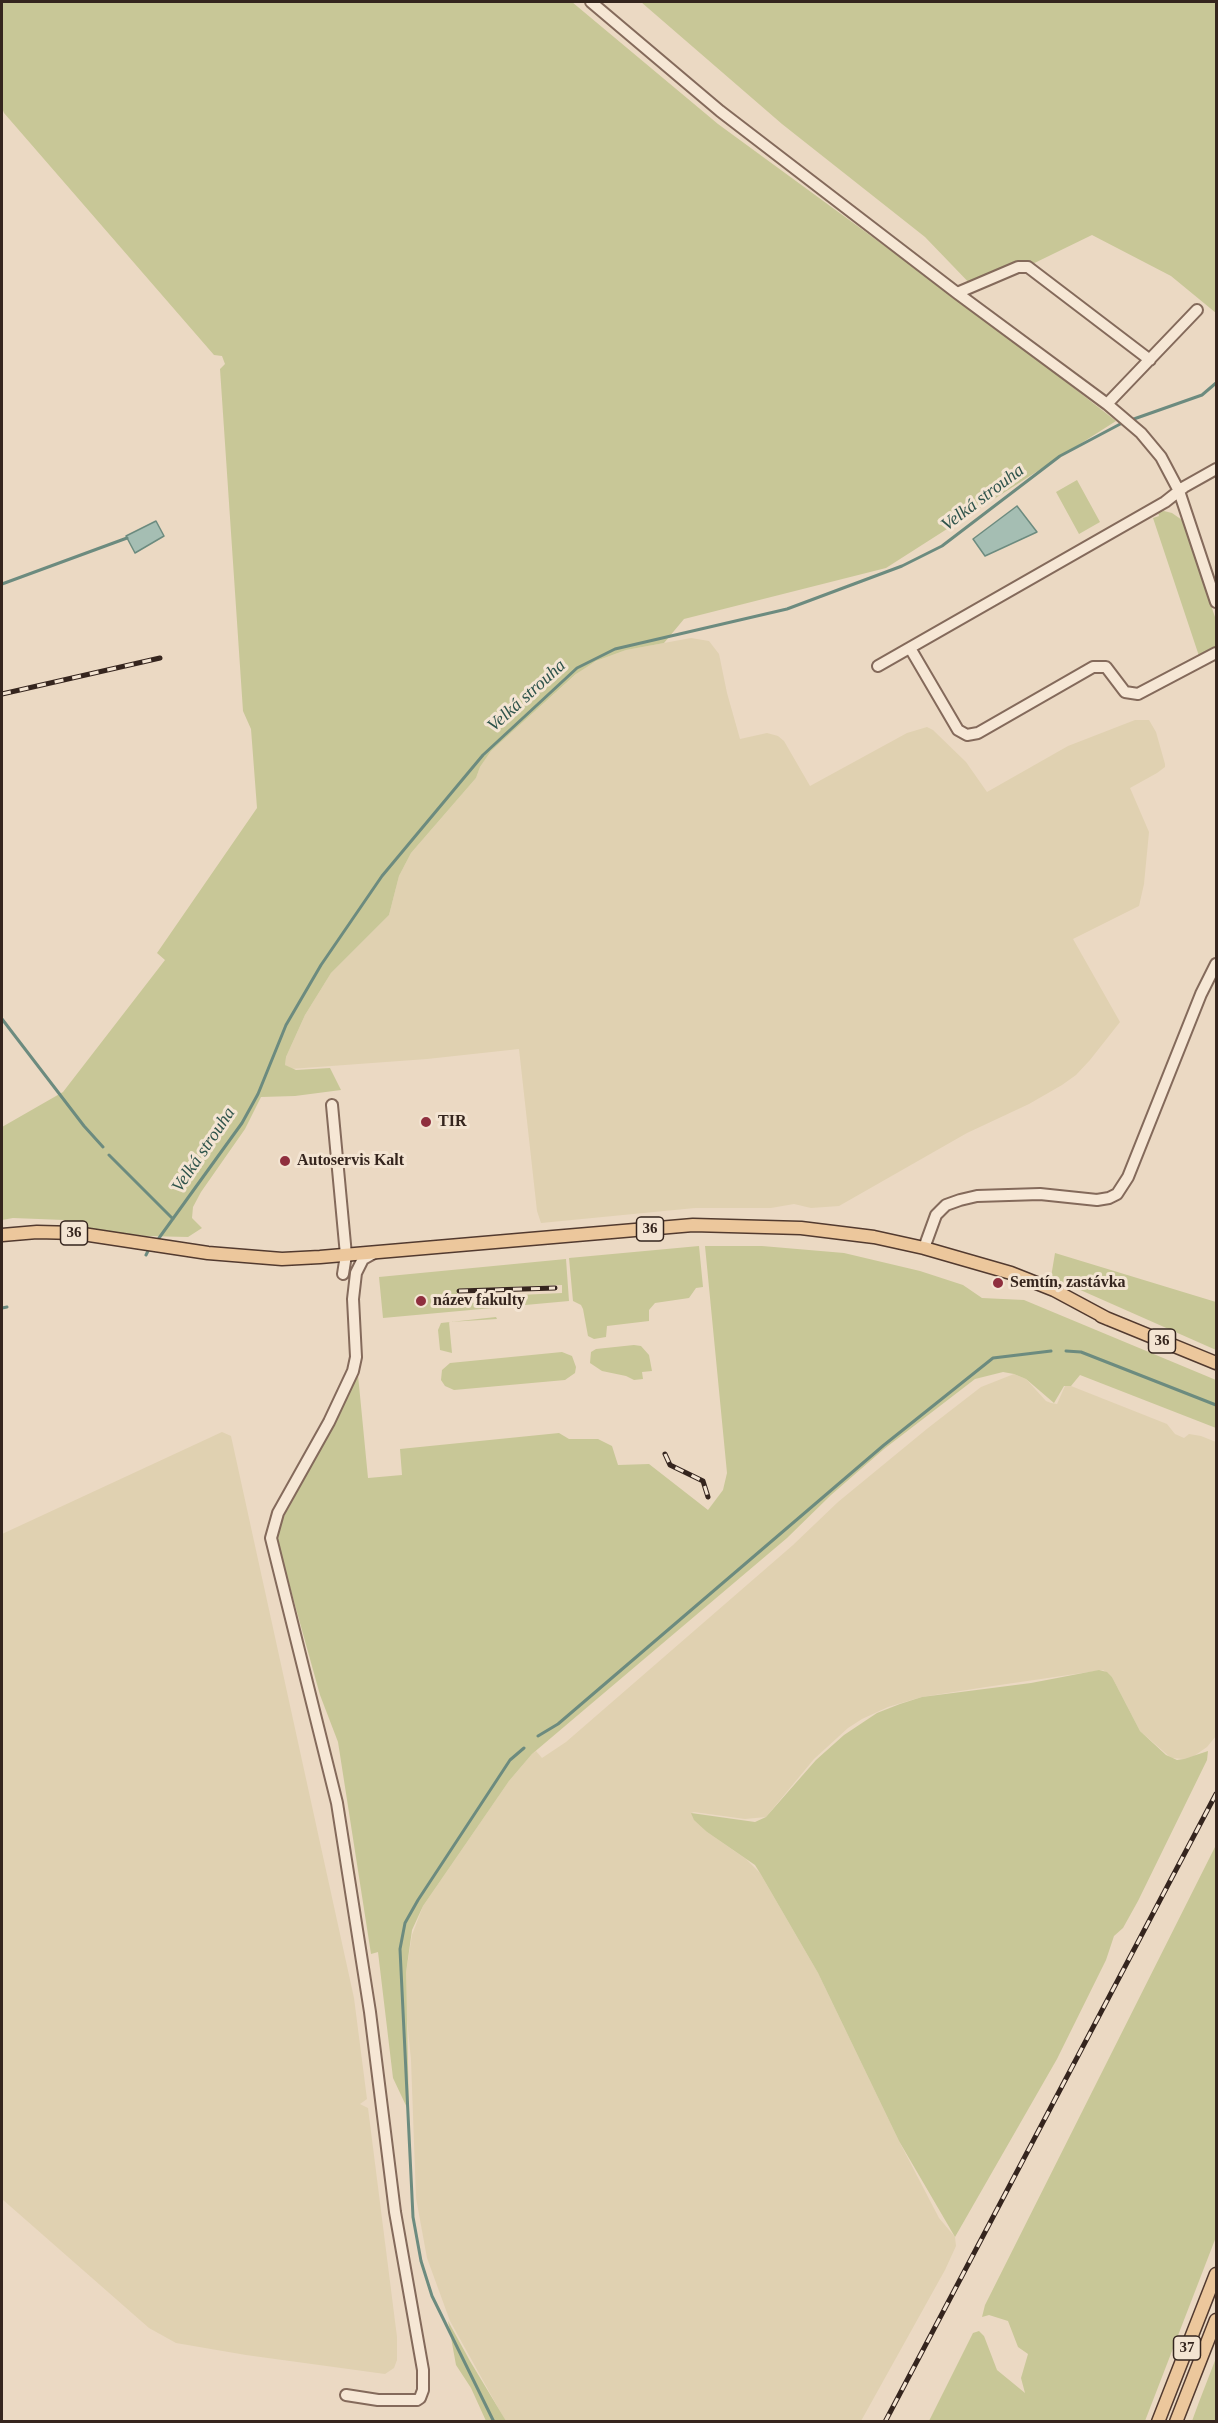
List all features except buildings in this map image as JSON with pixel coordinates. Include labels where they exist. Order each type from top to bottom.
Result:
[{"type":"main road","name":"36","points":[[2,1235],[37,1232],[76,1233],[258,1258],[320,1257],[706,1225],[818,1229],[874,1237],[924,1248],[1037,1283],[1108,1319],[1216,1363]]},
{"type":"main road","name":"37","points":[[1158,2421],[1216,2274]]},
{"type":"main road","name":"37","points":[[1176,2421],[1216,2320]]},
{"type":"street","points":[[591,2],[720,111],[957,293],[1107,404],[1148,440],[1161,457],[1179,491],[1216,602]]},
{"type":"street","points":[[957,293],[1025,266],[1150,360]]},
{"type":"street","points":[[1107,404],[1197,310]]},
{"type":"street","points":[[878,666],[1165,502],[1216,469]]},
{"type":"street","points":[[909,648],[958,730],[967,735],[978,733],[1093,667],[1106,668],[1125,692],[1138,694],[1204,658],[1216,654]]},
{"type":"street","points":[[924,1248],[936,1215],[946,1205],[960,1200],[977,1196],[1041,1194],[1097,1200],[1117,1194],[1128,1177],[1201,994],[1216,964]]},
{"type":"street","points":[[332,1105],[346,1255],[343,1274]]},
{"type":"street","points":[[346,2395],[368,2400],[417,2400],[422,2394],[423,2377],[394,2212],[370,2012],[337,1803],[271,1538],[278,1513],[329,1422],[355,1364],[353,1305],[356,1272],[363,1259],[374,1252]]},
{"type":"street","points":[[346,1255],[356,1272]]},
{"type":"street","points":[[320,1257],[336,1264],[343,1274],[353,1305]]},
{"type":"shaded area","points":[[2,2],[572,2],[718,124],[1001,331],[1116,421],[886,568],[684,619],[664,643],[626,650],[596,661],[576,674],[491,751],[480,767],[476,778],[411,853],[399,876],[389,915],[331,973],[305,1015],[286,1057],[285,1065],[296,1070],[330,1068],[341,1090],[295,1096],[261,1097],[245,1129],[193,1207],[192,1218],[202,1228],[188,1237],[146,1236],[65,1226],[64,1220],[13,1218],[2,1220],[2,1127],[63,1092],[165,960],[157,953],[257,808],[251,729],[243,711],[220,369],[225,364],[222,356],[214,355],[4,113],[2,108]]},
{"type":"shaded area","points":[[641,2],[1216,2],[1216,313],[1171,276],[1092,235],[977,291],[925,237],[782,124]]},
{"type":"shaded area","points":[[1077,480],[1100,522],[1079,534],[1056,492]]},
{"type":"shaded area","points":[[1017,506],[1037,532],[985,556],[973,539]]},
{"type":"shaded area","points":[[1164,511],[1182,520],[1216,620],[1216,649],[1199,656],[1153,518],[1159,516],[1158,512]]},
{"type":"shaded area","points":[[156,521],[164,536],[135,553],[126,536]]},
{"type":"shaded area","points":[[691,638],[709,641],[719,654],[740,739],[767,733],[778,736],[784,741],[810,786],[907,733],[927,727],[966,762],[987,792],[1068,746],[1135,720],[1149,720],[1156,732],[1165,767],[1130,788],[1149,832],[1144,884],[1139,906],[1073,939],[1120,1022],[1090,1060],[1076,1075],[1062,1085],[1029,1104],[967,1133],[839,1206],[811,1208],[794,1204],[771,1208],[695,1208],[541,1223],[537,1211],[519,1049],[427,1059],[290,1069],[285,1065],[286,1057],[305,1015],[331,973],[389,915],[399,876],[411,853],[476,778],[480,767],[491,751],[583,668],[626,650]]},
{"type":"shaded area","points":[[699,1246],[703,1287],[696,1288],[689,1298],[655,1303],[649,1310],[649,1321],[607,1326],[606,1337],[594,1339],[588,1336],[583,1309],[581,1305],[573,1301],[569,1258]]},
{"type":"shaded area","points":[[705,1246],[762,1246],[844,1253],[920,1271],[963,1285],[982,1298],[1024,1300],[1216,1380],[1216,1428],[1080,1375],[1071,1386],[1064,1386],[1054,1403],[1026,1379],[1003,1372],[975,1379],[884,1449],[831,1495],[787,1538],[532,1754],[509,1781],[423,1906],[412,1930],[406,1973],[409,2112],[393,2078],[378,1952],[371,1954],[338,1742],[320,1695],[275,1533],[358,1375],[368,1478],[402,1475],[400,1449],[559,1433],[569,1439],[598,1439],[612,1446],[618,1465],[649,1464],[708,1510],[723,1490],[727,1473]]},
{"type":"shaded area","points":[[1055,1253],[1216,1302],[1216,1350],[1051,1277]]},
{"type":"shaded area","points":[[566,1259],[569,1301],[383,1318],[379,1277]],"holes":[[[562,1285],[562,1293],[497,1296],[495,1301],[473,1303],[471,1299],[457,1299],[457,1289]]]},
{"type":"shaded area","points":[[496,1317],[497,1319],[452,1322]]},
{"type":"shaded area","points":[[449,1322],[452,1353],[440,1350],[438,1330],[441,1323]]},
{"type":"shaded area","points":[[641,1346],[649,1355],[652,1371],[642,1372],[643,1379],[634,1380],[602,1371],[590,1363],[591,1352],[596,1349]]},
{"type":"shaded area","points":[[562,1352],[572,1356],[576,1367],[575,1373],[565,1380],[454,1390],[445,1386],[441,1380],[442,1370],[450,1363]]},
{"type":"shaded area","points":[[1014,1374],[1026,1379],[1046,1401],[1051,1403],[1057,1404],[1065,1386],[1071,1386],[1167,1424],[1175,1434],[1184,1438],[1189,1434],[1216,1442],[1216,1736],[1207,1747],[1194,1756],[1184,1759],[1171,1758],[1140,1731],[1112,1677],[1103,1670],[986,1687],[922,1697],[888,1707],[862,1719],[848,1728],[814,1759],[766,1817],[745,1819],[691,1813],[707,1832],[746,1859],[760,1873],[818,1973],[899,2141],[939,2218],[955,2237],[956,2246],[861,2421],[506,2422],[450,2321],[427,2258],[416,2198],[406,1973],[412,1935],[423,1906],[509,1781],[532,1754],[536,1751],[542,1758],[566,1742],[793,1545],[838,1502],[928,1428],[981,1387]]},
{"type":"shaded area","points":[[222,1432],[231,1436],[354,1998],[367,2099],[360,2104],[368,2108],[397,2337],[397,2360],[394,2368],[385,2374],[176,2343],[149,2328],[2,2199],[2,1534]]},
{"type":"shaded area","points":[[1099,1670],[1107,1672],[1112,1677],[1140,1731],[1166,1755],[1177,1760],[1208,1751],[1207,1760],[1138,1901],[1123,1928],[1114,1936],[1106,1960],[1057,2059],[955,2237],[899,2141],[818,1973],[760,1873],[755,1865],[707,1832],[694,1820],[691,1813],[755,1822],[766,1817],[816,1760],[844,1735],[877,1713],[900,1704],[922,1697],[1031,1683]]},
{"type":"shaded area","points":[[1216,1845],[1216,2237],[1145,2421],[929,2421],[973,2333],[979,2331],[984,2336],[997,2370],[1025,2393],[1021,2378],[1028,2354],[1018,2347],[1008,2321],[989,2315],[982,2317],[985,2305]]},
{"type":"shaded area","points":[[448,2321],[506,2421],[486,2421],[471,2388],[456,2365]]},
{"type":"shaded area","points":[[1216,2358],[1216,2421],[1192,2421],[1199,2402]]},
{"type":"waterway","name":"Velká strouha","points":[[1131,420],[1202,395],[1216,383]]},
{"type":"waterway","name":"Velká strouha","points":[[159,1238],[242,1123],[258,1094],[286,1025],[321,965],[382,876],[483,755],[577,668],[615,649],[787,609],[902,566],[942,546],[1060,456],[1124,422]]},
{"type":"waterway","points":[[2,584],[127,538]]},
{"type":"waterway","points":[[2,1019],[84,1126],[103,1147]]},
{"type":"waterway","points":[[109,1155],[173,1219]]},
{"type":"waterway","name":"Velká strouha","points":[[146,1255],[148,1251]]},
{"type":"waterway","name":"Velká strouha","points":[[2,1308],[7,1307]]},
{"type":"waterway","points":[[538,1736],[558,1724],[884,1445],[993,1358],[1051,1351]]},
{"type":"waterway","points":[[1066,1351],[1081,1352],[1216,1405]]},
{"type":"waterway","points":[[494,2422],[432,2296],[421,2261],[413,2217],[400,1949],[405,1923],[418,1900],[510,1760],[524,1748]]},
{"type":"railway","points":[[2,694],[160,658]]},
{"type":"railway","points":[[459,1291],[555,1288]]},
{"type":"railway","points":[[665,1454],[670,1465],[703,1481],[708,1497]]},
{"type":"railway","points":[[885,2422],[1216,1794]]},
{"type":"place","name":"TIR","points":[[426,1122]]},
{"type":"place","name":"Autoservis Kalt","points":[[285,1161]]},
{"type":"place","name":"Semtín, zastávka","points":[[998,1283]]},
{"type":"place","name":"název fakulty","points":[[421,1301]]}]
